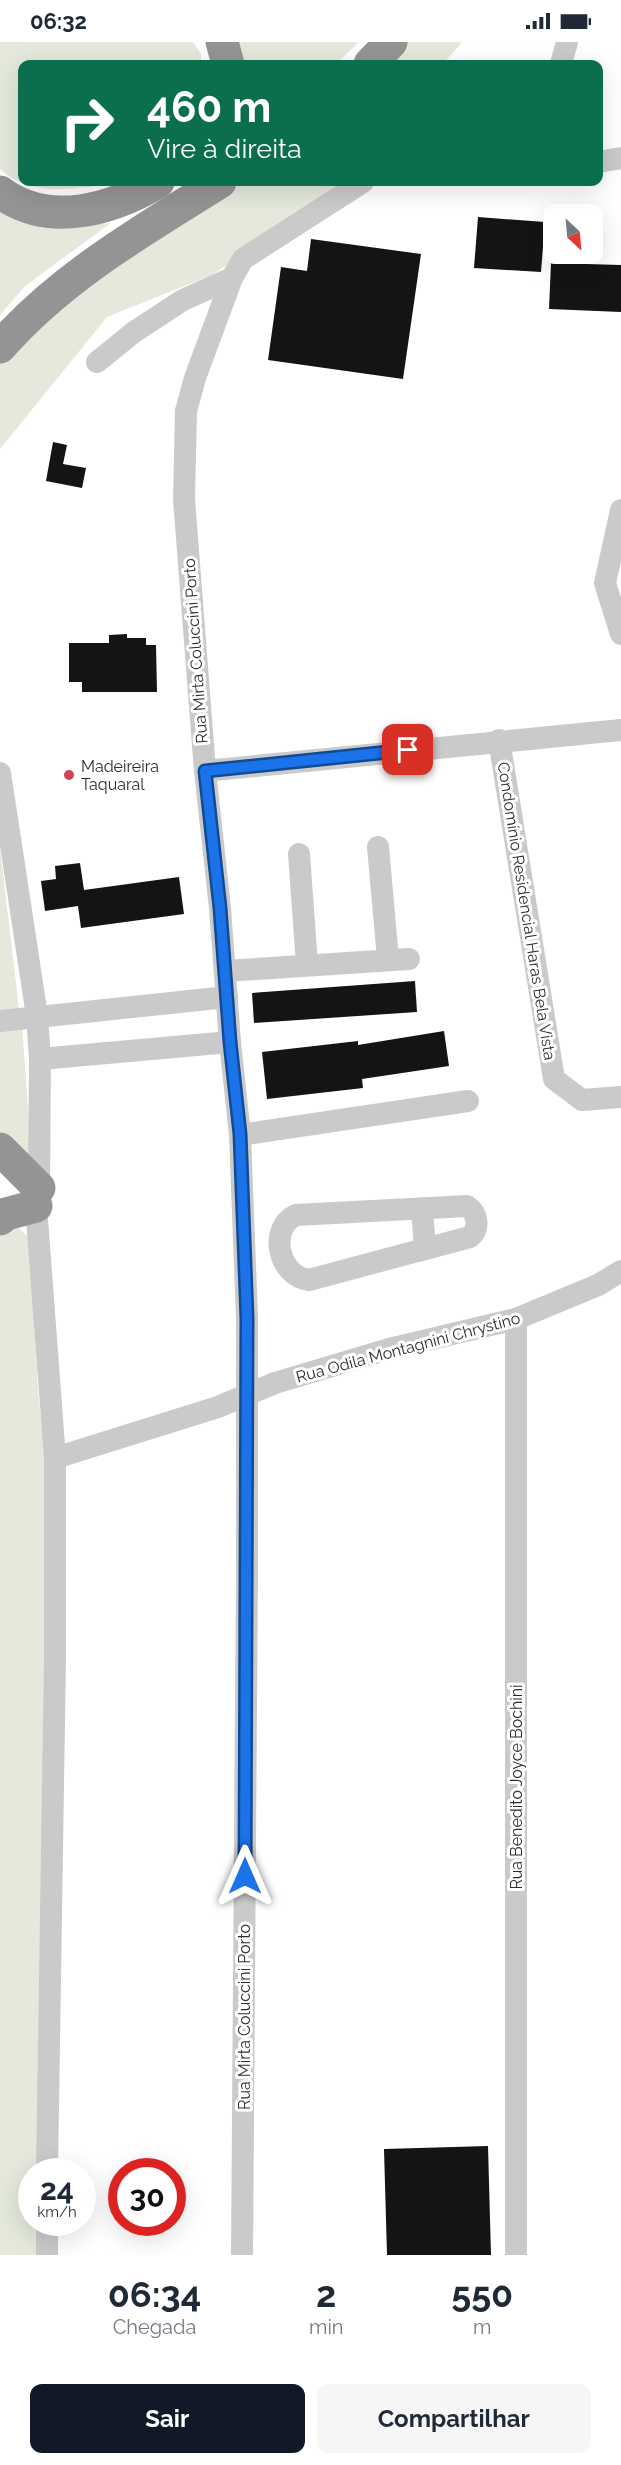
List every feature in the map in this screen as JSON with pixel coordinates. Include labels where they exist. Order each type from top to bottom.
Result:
[{"type":"highway","points":[[222,42],[227,60]]},
{"type":"highway","points":[[374,60],[391,42]]},
{"type":"highway","points":[[0,192],[28,208],[56,214],[114,203],[150,186]]},
{"type":"highway","points":[[0,347],[46,300],[106,254],[214,186]]},
{"type":"highway","points":[[0,1149],[38,1197],[0,1219]]},
{"type":"street","points":[[562,60],[567,42]]},
{"type":"street","points":[[603,161],[621,158]]},
{"type":"street","points":[[97,362],[134,332],[183,300],[232,278],[237,268],[252,252],[357,186]]},
{"type":"street","name":"Rua Mirta Coluccini Porto","points":[[232,278],[195,378],[185,421],[184,499],[205,771],[240,1134],[248,1395],[242,2255]]},
{"type":"street","points":[[621,510],[617,547],[605,584],[621,634]]},
{"type":"street","name":"Condomínio Residencial Haras Bela Vista","points":[[205,771],[621,730]]},
{"type":"street","name":"Condomínio Residencial Haras Bela Vista","points":[[499,741],[554,1079],[582,1100],[621,1097]]},
{"type":"street","points":[[0,773],[37,1016],[40,1059],[38,1197],[54,1458],[55,1656],[47,2158]]},
{"type":"street","points":[[225,971],[398,959],[378,847]]},
{"type":"street","points":[[299,855],[307,964]]},
{"type":"street","points":[[0,1021],[227,997]]},
{"type":"street","points":[[40,1059],[230,1042]]},
{"type":"street","points":[[240,1134],[468,1101]]},
{"type":"street","points":[[467,1206],[473,1210],[476,1216],[476,1228],[470,1237],[425,1249],[309,1280],[299,1279],[292,1274],[282,1260],[281,1230],[289,1219],[296,1215],[467,1206]]},
{"type":"street","points":[[423,1209],[425,1249]]},
{"type":"street","points":[[244,1262],[282,1260]]},
{"type":"street","name":"Rua Odila Montagnini Chrystino","points":[[54,1458],[248,1395],[275,1383],[389,1349],[516,1319],[598,1285],[621,1271]]},
{"type":"street","name":"Rua Benedito Joyce Bochini","points":[[516,1319],[516,2255]]},
{"type":"street","points":[[47,2236],[47,2255]]},
{"type":"shaded area","points":[[0,42],[193,42],[201,54],[201,60],[18,60],[18,181],[0,169]]},
{"type":"shaded area","points":[[238,42],[359,42],[340,60],[239,60]]},
{"type":"shaded area","points":[[401,42],[462,42],[446,60],[385,60]]},
{"type":"shaded area","points":[[32,186],[96,186],[69,189]]},
{"type":"shaded area","points":[[238,186],[347,186],[212,275],[107,317],[0,449],[0,358],[9,342],[197,209]]},
{"type":"shaded area","points":[[0,208],[43,228],[111,223],[25,286],[0,315]]},
{"type":"shaded area","points":[[0,848],[19,1009],[0,1011]]},
{"type":"shaded area","points":[[22,1027],[32,1161],[0,1132],[0,1029]]},
{"type":"shaded area","points":[[12,1228],[19,1228],[26,1235],[30,1245],[38,1389],[46,1469],[39,2158],[18,2158],[18,2236],[38,2236],[38,2255],[0,2255],[0,1235]]},
{"type":"building","points":[[478,217],[543,222],[541,272],[474,268]]},
{"type":"building","points":[[311,239],[421,254],[403,379],[268,360],[281,267],[307,271]]},
{"type":"building","points":[[551,264],[621,265],[621,312],[549,309]]},
{"type":"building","points":[[53,442],[67,445],[63,464],[86,468],[82,488],[46,481]]},
{"type":"building","points":[[127,634],[127,638],[146,638],[146,645],[156,645],[157,692],[82,692],[82,682],[69,682],[69,643],[109,643],[109,635]]},
{"type":"building","points":[[80,863],[84,890],[179,877],[184,914],[81,928],[78,906],[45,911],[41,881],[56,879],[55,866]]},
{"type":"building","points":[[415,981],[417,1012],[254,1023],[252,993]]},
{"type":"building","points":[[444,1031],[449,1066],[362,1079],[363,1088],[267,1099],[262,1052],[358,1041],[358,1045]]},
{"type":"building","points":[[488,2146],[491,2255],[387,2255],[384,2149]]},
{"type":"place","name":"Madeireira Taquaral","points":[[69,775]]},
{"type":"route","points":[[245,1876],[247,1318],[240,1134],[205,771],[408,750]]}]
